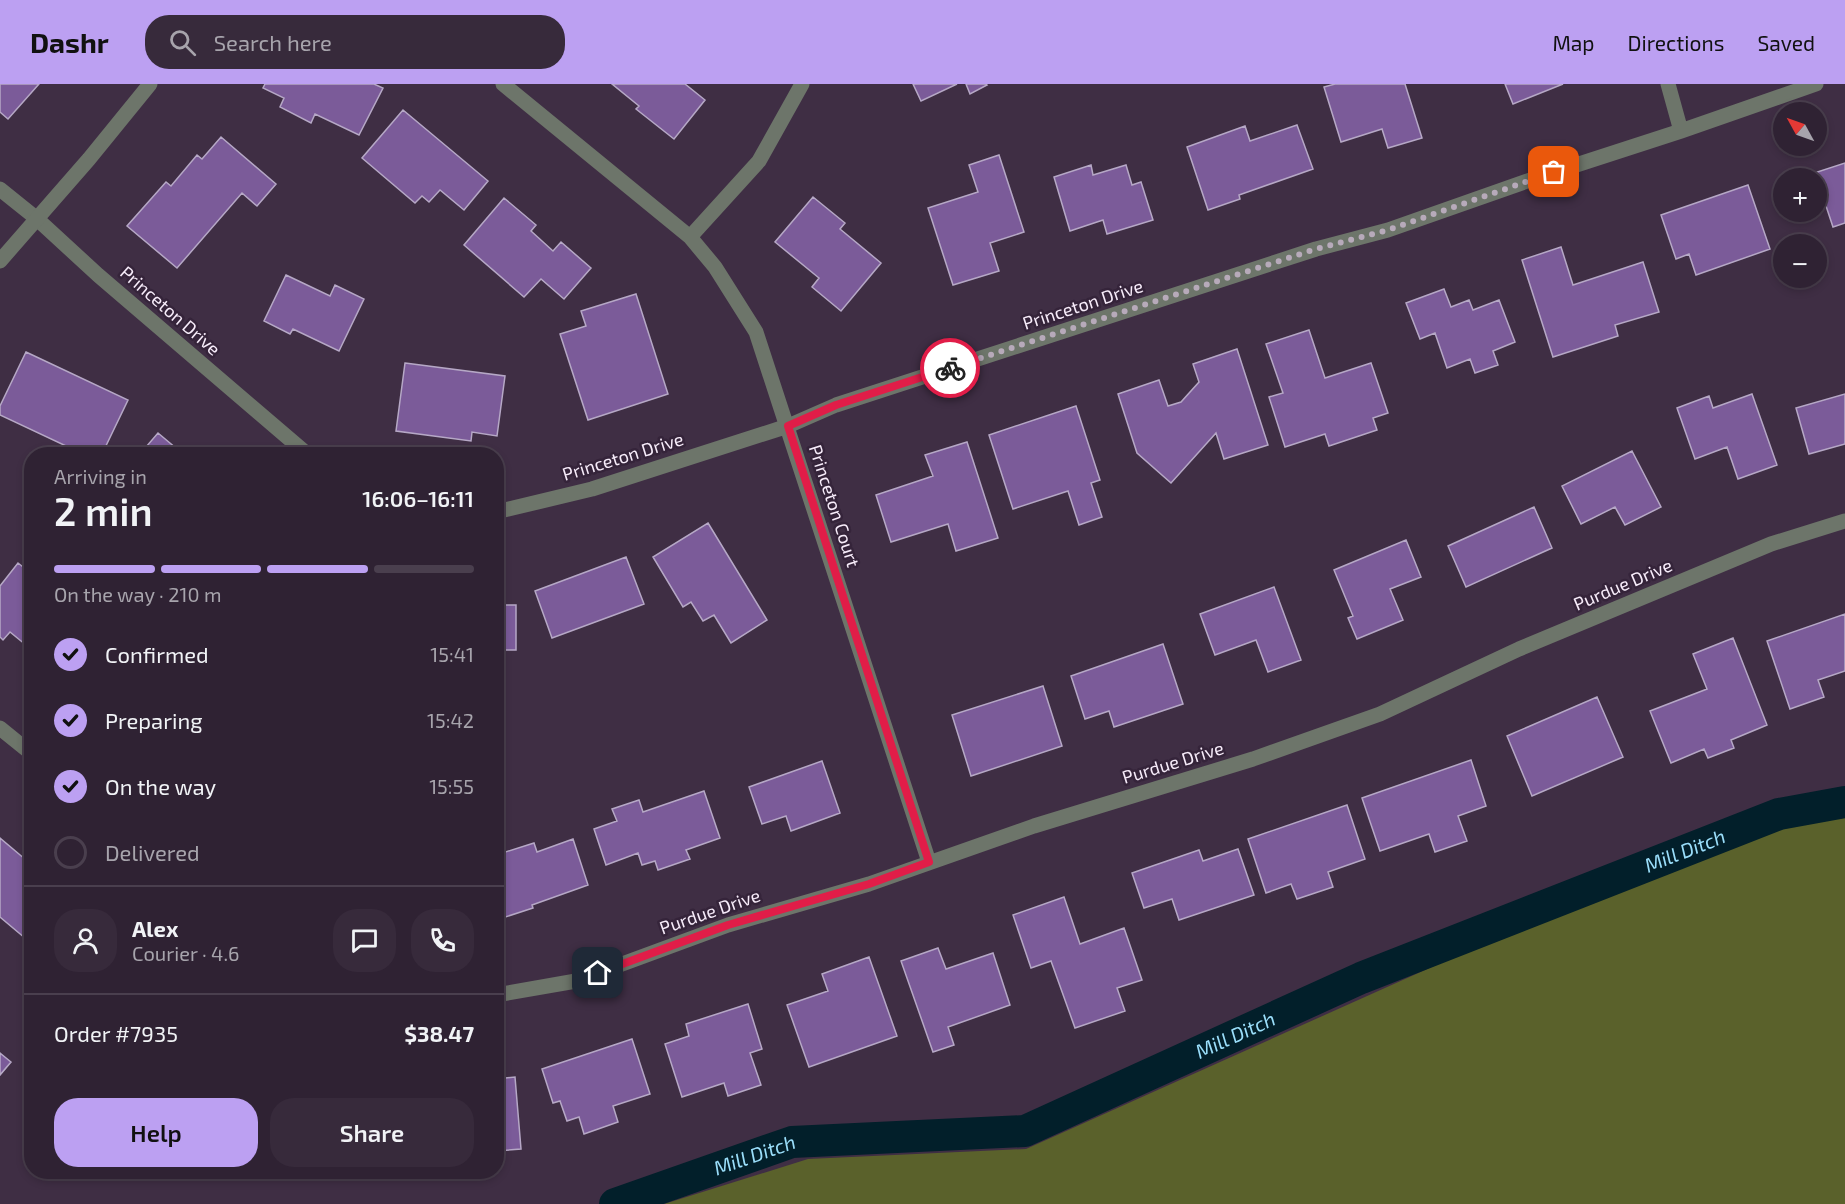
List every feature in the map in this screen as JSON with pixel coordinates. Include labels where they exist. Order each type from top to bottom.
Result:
[{"type":"street","points":[[0,261],[89,159],[150,84]]},
{"type":"street","name":"Princeton Court","points":[[503,84],[690,237],[715,267],[756,332],[929,862]]},
{"type":"street","points":[[690,237],[759,161],[802,84]]},
{"type":"street","points":[[1668,84],[1681,131]]},
{"type":"street","name":"Princeton Drive","points":[[504,510],[592,489],[788,426],[836,405],[1316,249],[1388,230],[1533,178],[1681,131],[1816,84]]},
{"type":"street","name":"Princeton Drive","points":[[0,189],[299,447]]},
{"type":"street","name":"Purdue Drive","points":[[504,994],[576,981],[728,925],[869,884],[1034,826],[1253,759],[1380,714],[1519,649],[1771,544],[1845,521]]},
{"type":"street","points":[[0,728],[24,748]]},
{"type":"green space","points":[[1845,810],[1845,1204],[664,1204],[808,1159],[1026,1149],[1590,896],[1816,815]]},
{"type":"building","points":[[0,84],[39,84],[8,119],[0,112]]},
{"type":"building","points":[[265,84],[374,84],[383,88],[359,135],[315,114],[311,123],[280,107],[284,98],[263,88]]},
{"type":"building","points":[[612,84],[685,84],[705,100],[674,139],[636,109],[639,106]]},
{"type":"building","points":[[913,84],[957,84],[921,101]]},
{"type":"building","points":[[966,84],[986,84],[987,85],[970,94]]},
{"type":"building","points":[[1335,84],[1405,84],[1422,138],[1388,148],[1382,129],[1341,142],[1324,87]]},
{"type":"building","points":[[1505,84],[1563,84],[1513,104]]},
{"type":"building","points":[[403,110],[488,181],[464,210],[440,190],[429,202],[422,196],[415,203],[362,158]]},
{"type":"building","points":[[1297,125],[1313,169],[1239,195],[1240,199],[1208,210],[1187,147],[1245,126],[1250,141]]},
{"type":"building","points":[[221,137],[276,184],[257,206],[242,193],[177,268],[127,226],[166,182],[171,186],[197,155],[202,159]]},
{"type":"building","points":[[999,155],[1024,232],[990,243],[999,271],[953,285],[928,208],[978,192],[969,165]]},
{"type":"building","points":[[1845,163],[1845,223],[1833,227],[1827,209],[1827,169]]},
{"type":"building","points":[[1091,165],[1093,175],[1126,165],[1132,185],[1141,182],[1153,220],[1107,234],[1103,220],[1070,231],[1054,177]]},
{"type":"building","points":[[1748,185],[1770,249],[1696,275],[1689,254],[1676,259],[1661,215]]},
{"type":"building","points":[[813,197],[845,223],[840,229],[881,263],[841,311],[812,287],[819,278],[775,242]]},
{"type":"building","points":[[504,198],[536,225],[531,231],[553,251],[561,242],[591,268],[564,299],[541,279],[524,297],[464,245]]},
{"type":"building","points":[[1561,247],[1573,285],[1643,262],[1659,312],[1615,325],[1618,336],[1553,357],[1522,260]]},
{"type":"building","points":[[286,275],[330,296],[335,285],[364,299],[339,351],[293,329],[290,334],[264,321]]},
{"type":"building","points":[[1444,289],[1451,307],[1469,300],[1473,310],[1499,300],[1515,342],[1493,351],[1498,365],[1475,373],[1470,359],[1447,368],[1435,333],[1420,339],[1406,303]]},
{"type":"building","points":[[636,294],[668,394],[588,420],[560,334],[586,326],[581,311]]},
{"type":"building","points":[[1309,330],[1325,378],[1371,363],[1388,413],[1373,418],[1377,430],[1329,446],[1325,434],[1285,447],[1269,397],[1283,393],[1266,344]]},
{"type":"building","points":[[1237,349],[1268,445],[1224,459],[1216,433],[1171,483],[1137,453],[1118,394],[1159,380],[1168,406],[1181,402],[1199,382],[1193,364]]},
{"type":"building","points":[[26,352],[128,400],[105,447],[68,447],[0,415],[0,406]]},
{"type":"building","points":[[405,363],[505,376],[497,436],[472,432],[471,441],[396,431]]},
{"type":"building","points":[[1752,394],[1777,465],[1738,479],[1727,447],[1695,459],[1677,408],[1709,396],[1713,408]]},
{"type":"building","points":[[1845,394],[1845,444],[1809,454],[1796,408]]},
{"type":"building","points":[[1076,406],[1100,480],[1091,483],[1102,517],[1079,525],[1068,491],[1013,509],[989,435]]},
{"type":"building","points":[[158,433],[175,447],[146,447]]},
{"type":"building","points":[[967,442],[998,538],[956,551],[948,524],[891,542],[876,495],[933,476],[925,455]]},
{"type":"building","points":[[1632,451],[1661,507],[1625,525],[1615,507],[1581,524],[1562,486]]},
{"type":"building","points":[[1534,507],[1552,548],[1466,587],[1448,546]]},
{"type":"building","points":[[708,523],[767,620],[731,643],[714,615],[703,621],[691,602],[683,607],[653,557]]},
{"type":"building","points":[[1406,540],[1421,577],[1390,589],[1403,620],[1357,639],[1348,618],[1353,616],[1334,570]]},
{"type":"building","points":[[626,557],[644,604],[552,638],[535,591]]},
{"type":"building","points":[[18,563],[24,568],[24,643],[10,632],[3,640],[0,637],[0,586]]},
{"type":"building","points":[[1274,587],[1301,660],[1268,672],[1256,640],[1215,655],[1200,614]]},
{"type":"building","points":[[504,605],[516,605],[516,650],[504,650]]},
{"type":"building","points":[[1845,614],[1845,671],[1818,680],[1824,697],[1790,709],[1767,641]]},
{"type":"building","points":[[1733,638],[1767,725],[1731,740],[1734,748],[1708,758],[1704,749],[1671,763],[1650,711],[1707,689],[1693,654]]},
{"type":"building","points":[[1163,644],[1183,704],[1114,727],[1109,711],[1085,719],[1071,676]]},
{"type":"building","points":[[1043,686],[1062,746],[971,776],[952,715]]},
{"type":"building","points":[[1597,697],[1623,757],[1532,796],[1507,736]]},
{"type":"building","points":[[1471,760],[1486,806],[1458,816],[1467,841],[1435,852],[1429,834],[1380,851],[1362,798]]},
{"type":"building","points":[[822,761],[840,813],[791,831],[786,816],[762,824],[749,787]]},
{"type":"building","points":[[704,791],[720,838],[686,850],[690,859],[658,870],[655,861],[642,865],[638,853],[606,865],[594,829],[617,821],[612,809],[639,800],[643,812]]},
{"type":"building","points":[[1347,805],[1365,859],[1328,872],[1333,887],[1297,899],[1291,884],[1266,893],[1248,839]]},
{"type":"building","points":[[0,838],[24,858],[24,937],[0,917]]},
{"type":"building","points":[[573,839],[588,885],[504,917],[504,852],[534,843],[537,852]]},
{"type":"building","points":[[1238,849],[1254,895],[1179,920],[1172,899],[1144,908],[1132,873],[1199,850],[1203,861]]},
{"type":"building","points":[[1064,897],[1080,944],[1124,928],[1142,980],[1117,988],[1125,1011],[1075,1028],[1051,961],[1031,968],[1013,915]]},
{"type":"building","points":[[938,948],[946,969],[993,953],[1010,1005],[948,1027],[954,1045],[933,1052],[901,961]]},
{"type":"building","points":[[869,957],[897,1036],[809,1067],[787,1005],[828,991],[822,974]]},
{"type":"building","points":[[748,1004],[762,1049],[750,1053],[761,1085],[728,1096],[724,1083],[682,1097],[665,1044],[689,1036],[686,1024]]},
{"type":"building","points":[[632,1039],[650,1094],[613,1106],[618,1122],[584,1134],[579,1117],[567,1121],[560,1101],[553,1103],[542,1069]]},
{"type":"building","points":[[0,1053],[11,1062],[0,1075]]},
{"type":"building","points":[[515,1077],[521,1149],[504,1150],[504,1078]]},
{"type":"waterway","name":"Mill Ditch","points":[[615,1204],[792,1142],[1025,1131],[1361,978],[1779,814],[1845,802]]},
{"type":"way so far","points":[[950,368],[1316,249],[1388,230],[1554,172]]},
{"type":"route","points":[[598,973],[728,925],[869,884],[929,862],[788,426],[836,405],[950,368]]}]
